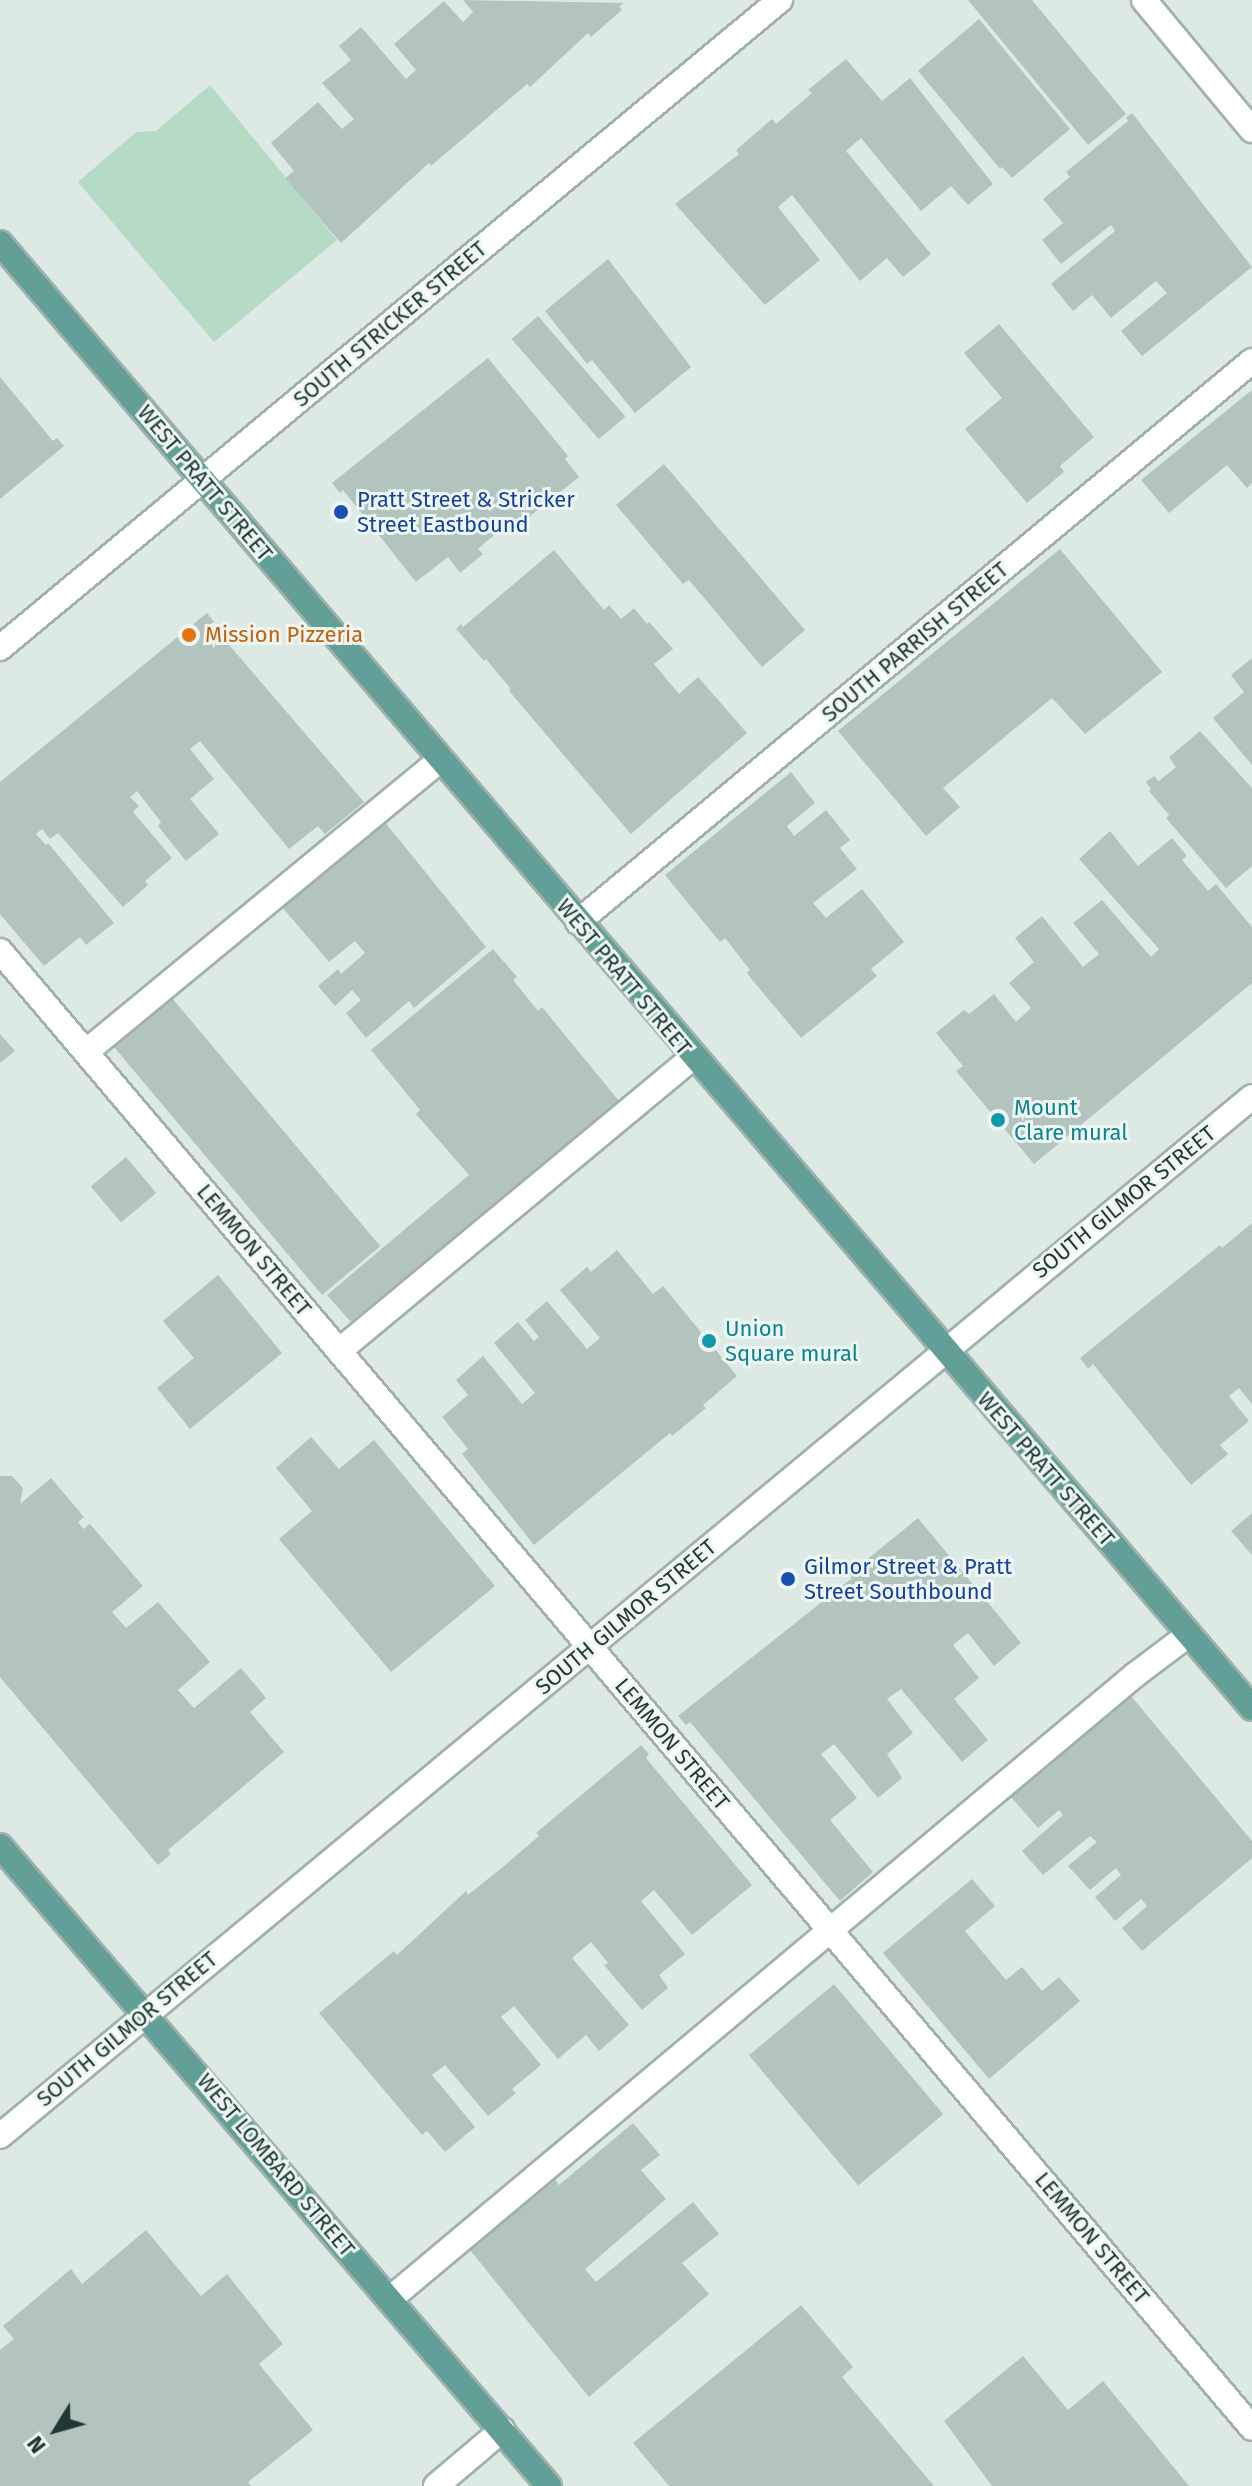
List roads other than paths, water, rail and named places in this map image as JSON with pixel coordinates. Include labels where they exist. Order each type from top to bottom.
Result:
[{"type":"main road","name":"WEST PRATT STREET","points":[[0,243],[1252,1708]]},
{"type":"main road","name":"WEST LOMBARD STREET","points":[[0,1846],[549,2486]]},
{"type":"street","name":"SOUTH STRICKER STREET","points":[[0,648],[780,0]]},
{"type":"street","points":[[1144,0],[1252,130]]},
{"type":"street","name":"SOUTH PARRISH STREET","points":[[578,922],[1252,361]]},
{"type":"street","points":[[87,1051],[440,760]]},
{"type":"street","name":"LEMMON STREET","points":[[0,951],[1252,2428]]},
{"type":"street","points":[[339,1351],[693,1057]]},
{"type":"street","name":"SOUTH GILMOR STREET","points":[[0,2136],[1252,1097]]},
{"type":"street","points":[[390,2299],[832,1932],[1135,1675],[1188,1635]]},
{"type":"street","points":[[436,2486],[502,2430]]},
{"type":"place","name":"Pratt Street & Stricker Street Eastbound","points":[[341,512]]},
{"type":"place","name":"Mission Pizzeria","points":[[189,635]]},
{"type":"place","name":"Mount Clare mural","points":[[998,1120]]},
{"type":"place","name":"Union Square mural","points":[[709,1341]]},
{"type":"place","name":"Gilmor Street & Pratt Street Southbound","points":[[788,1579]]}]
